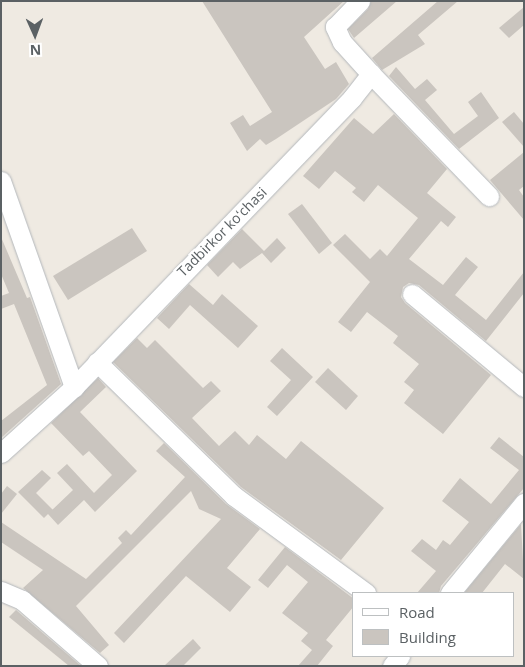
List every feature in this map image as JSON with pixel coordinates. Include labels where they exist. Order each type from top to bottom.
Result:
[{"type":"street","points":[[360,1],[335,27],[342,42],[489,196]]},
{"type":"street","name":"Tadbirkor koʻchasi","points":[[1,453],[74,387],[338,115],[371,74]]},
{"type":"street","points":[[1,181],[6,209],[74,387]]},
{"type":"street","points":[[412,294],[524,387]]},
{"type":"street","points":[[97,362],[234,496],[365,592]]},
{"type":"street","points":[[451,592],[524,503]]},
{"type":"street","points":[[1,591],[22,600],[98,666]]},
{"type":"building","points":[[202,1],[344,1],[304,37],[325,69],[336,62],[349,84],[336,99],[276,139],[266,145],[260,139],[247,151],[230,123],[243,115],[250,126],[272,112]]},
{"type":"building","points":[[371,1],[397,1],[354,38],[348,29],[368,9]]},
{"type":"building","points":[[438,1],[458,1],[418,35],[425,44],[382,70],[372,58]]},
{"type":"building","points":[[524,7],[524,25],[509,38],[499,28]]},
{"type":"building","points":[[396,67],[415,89],[427,79],[437,90],[425,100],[454,134],[478,116],[468,102],[481,92],[499,118],[459,149],[389,76]]},
{"type":"building","points":[[514,112],[524,124],[524,147],[502,122]]},
{"type":"building","points":[[394,114],[447,169],[427,193],[456,217],[448,227],[441,221],[409,259],[443,285],[466,257],[478,267],[455,295],[486,320],[524,272],[524,293],[486,341],[419,285],[409,283],[403,287],[401,297],[405,303],[491,375],[443,434],[404,403],[414,390],[404,382],[419,364],[393,343],[398,336],[367,312],[351,332],[338,322],[370,282],[333,245],[345,234],[370,259],[380,249],[387,256],[418,218],[378,185],[364,202],[352,192],[356,188],[335,171],[319,189],[303,176],[354,118],[373,134]]},
{"type":"building","points":[[524,152],[524,186],[519,190],[524,197],[524,220],[490,180]]},
{"type":"building","points":[[302,204],[332,243],[319,254],[288,214]]},
{"type":"building","points":[[132,228],[147,251],[68,300],[53,276]]},
{"type":"building","points":[[242,229],[264,251],[277,238],[286,248],[271,263],[262,253],[240,269],[233,262],[218,277],[207,265]]},
{"type":"building","points":[[1,237],[27,298],[30,297],[61,384],[1,438],[1,421],[47,385],[14,304],[1,309],[1,296],[9,293],[1,274]]},
{"type":"building","points":[[189,284],[213,305],[222,294],[258,326],[238,348],[190,305],[169,329],[157,318]]},
{"type":"building","points":[[137,338],[147,348],[155,340],[203,388],[211,381],[221,391],[192,418],[219,446],[235,431],[249,445],[257,435],[286,459],[301,441],[384,508],[341,560],[241,487],[113,362]]},
{"type":"building","points":[[282,348],[313,377],[277,416],[267,407],[291,380],[270,361]]},
{"type":"building","points":[[328,368],[358,396],[346,410],[315,382]]},
{"type":"building","points":[[98,378],[106,387],[80,412],[137,471],[95,512],[84,500],[58,525],[48,514],[44,518],[18,492],[42,470],[51,478],[36,493],[53,510],[73,490],[57,473],[67,464],[94,493],[112,475],[89,451],[83,456],[51,423]]},
{"type":"building","points":[[499,437],[524,457],[524,488],[441,586],[439,592],[418,592],[436,571],[411,551],[422,539],[436,550],[443,540],[450,545],[469,522],[442,501],[460,478],[491,504],[519,470],[490,448]]},
{"type":"building","points":[[164,443],[226,504],[260,529],[227,568],[251,587],[230,612],[186,576],[124,643],[114,633],[221,519],[199,509],[191,491],[76,606],[109,645],[100,653],[23,588],[43,570],[1,542],[1,522],[86,579],[122,543],[118,538],[126,530],[131,535],[185,477],[156,451]]},
{"type":"building","points":[[7,486],[17,494],[1,514],[1,494]]},
{"type":"building","points":[[521,524],[524,579],[505,564],[483,592],[465,592]]},
{"type":"building","points":[[285,547],[352,597],[352,608],[326,640],[333,646],[317,666],[298,666],[312,650],[301,641],[308,633],[282,613],[308,582],[287,565],[268,588],[258,580]]},
{"type":"building","points":[[16,610],[81,666],[69,666],[9,617]]},
{"type":"building","points":[[193,639],[201,648],[183,666],[164,666]]}]
